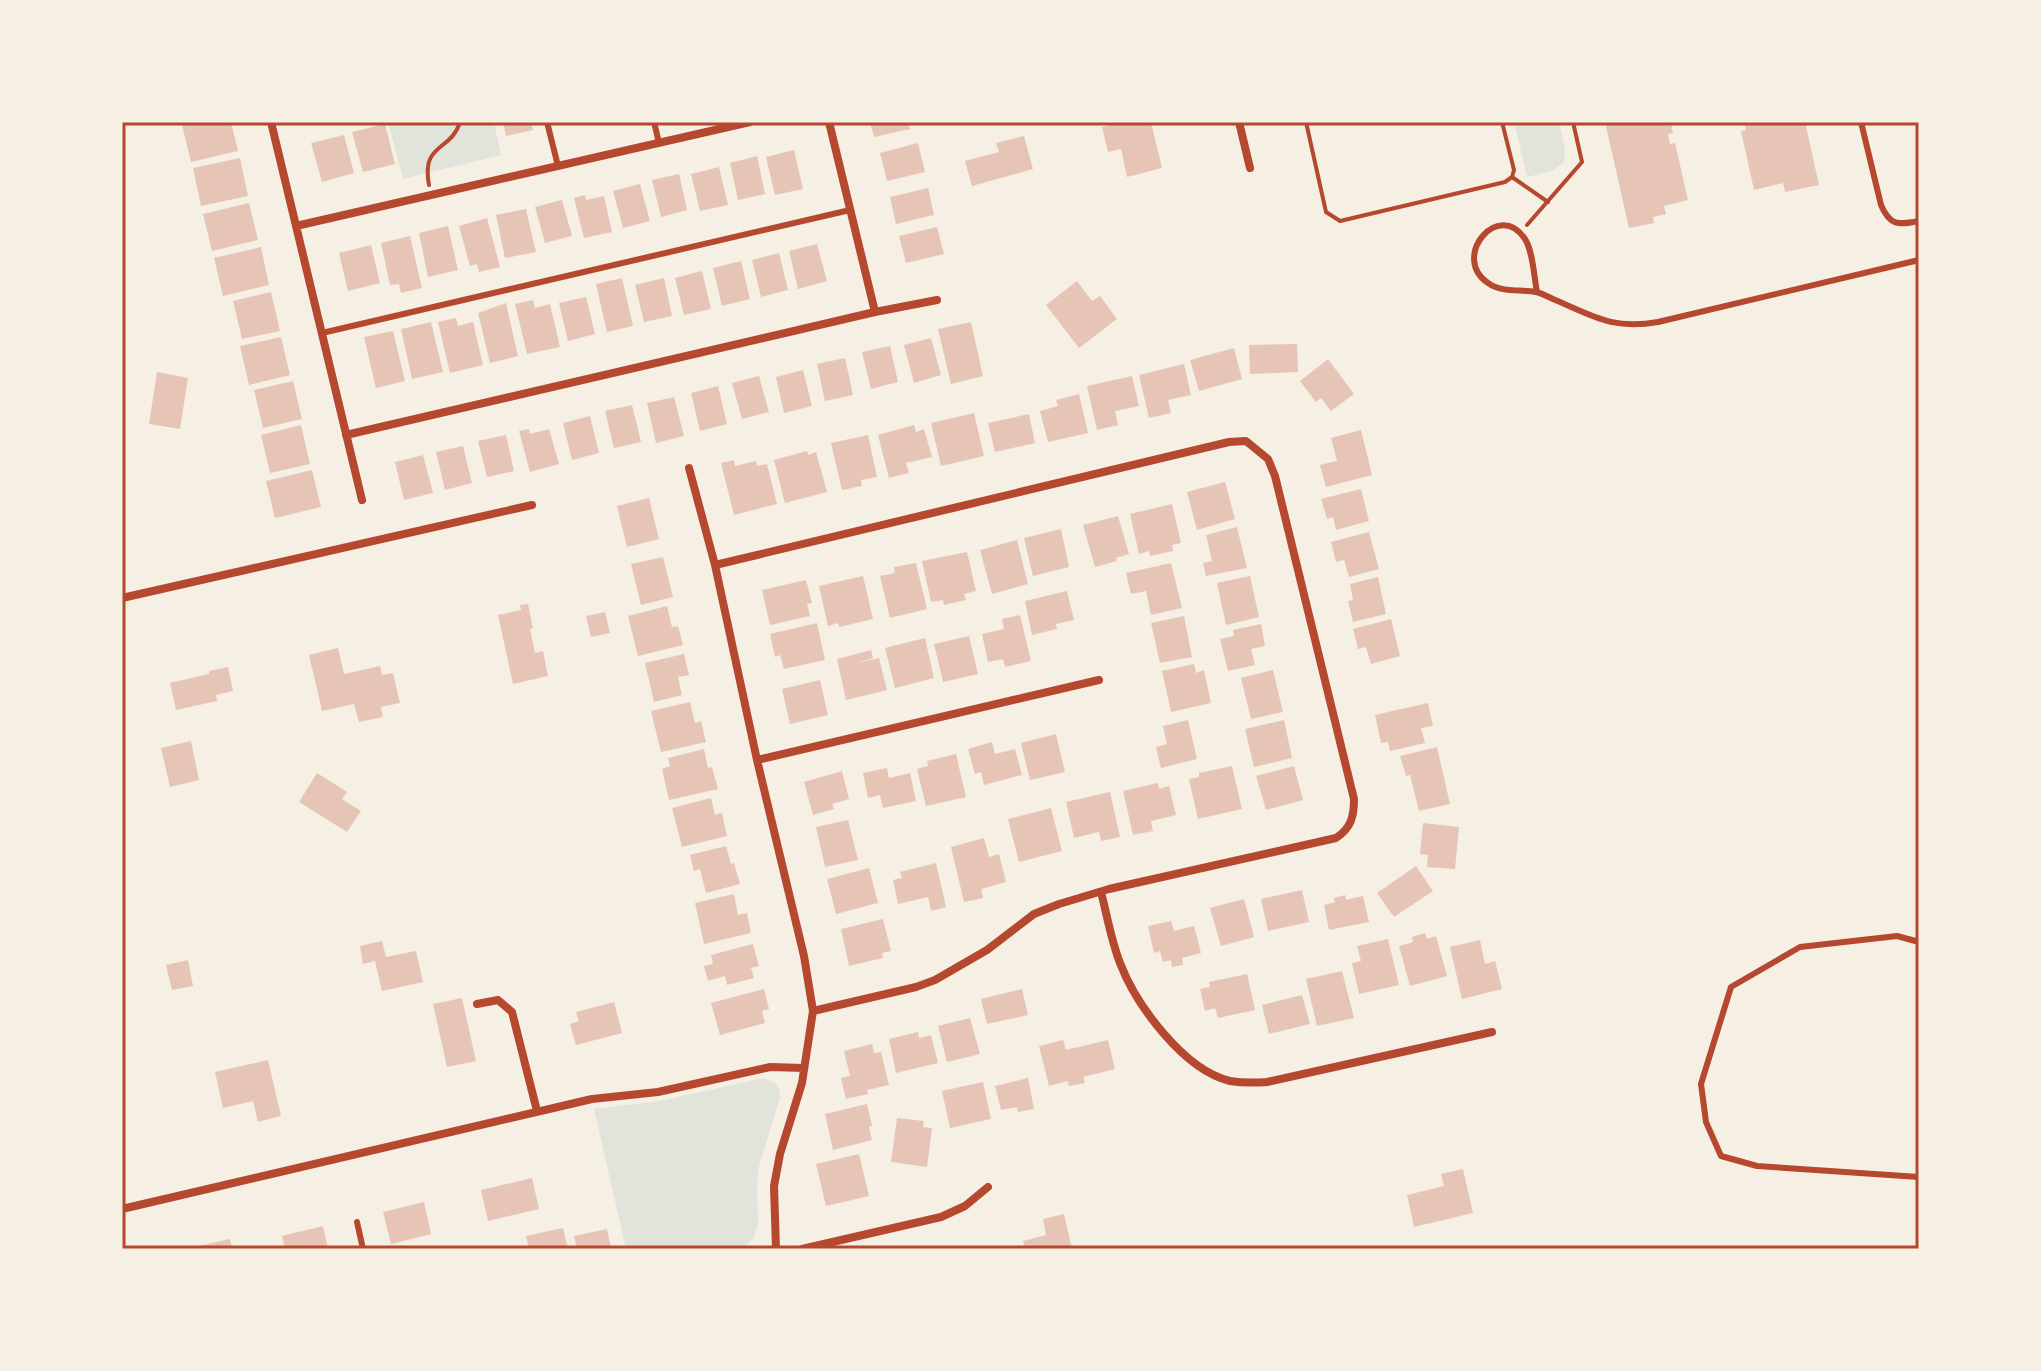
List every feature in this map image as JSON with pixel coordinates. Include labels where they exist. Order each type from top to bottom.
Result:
[{"type":"street","points":[[271,122],[362,500]]},
{"type":"street","points":[[296,226],[750,122]]},
{"type":"street","points":[[829,122],[875,312]]},
{"type":"street","points":[[1239,122],[1250,168]]},
{"type":"street","points":[[346,435],[937,300]]},
{"type":"street","points":[[715,565],[1229,442],[1246,441],[1268,459],[1275,476],[1354,799],[1350,826],[1336,838],[1059,904],[1034,914],[987,950],[935,980],[813,1011]]},
{"type":"street","points":[[689,468],[715,565],[804,956],[813,1011],[802,1083],[780,1154],[774,1186],[776,1249]]},
{"type":"street","points":[[122,598],[532,505]]},
{"type":"street","points":[[757,760],[1099,680]]},
{"type":"street","points":[[1101,892],[1120,962],[1141,1004],[1189,1058],[1208,1072],[1229,1080],[1252,1084],[1267,1082],[1492,1032]]},
{"type":"street","points":[[477,1004],[498,1000],[512,1012],[537,1111]]},
{"type":"street","points":[[122,1209],[592,1099],[658,1092],[770,1067],[804,1068]]},
{"type":"street","points":[[802,1249],[941,1217],[965,1206],[988,1187]]},
{"type":"lane","points":[[547,122],[558,166]]},
{"type":"lane","points":[[654,122],[659,143]]},
{"type":"lane","points":[[1861,122],[1886,216],[1892,222],[1904,224],[1919,221]]},
{"type":"lane","points":[[322,333],[850,210]]},
{"type":"lane","points":[[1537,292],[1528,247],[1520,233],[1513,228],[1496,226],[1483,234],[1476,247],[1477,269],[1491,285],[1500,289],[1537,292],[1611,324],[1643,325],[1919,260]]},
{"type":"lane","points":[[1919,942],[1897,936],[1800,947],[1731,987],[1701,1084],[1706,1122],[1721,1156],[1757,1166],[1919,1177]]},
{"type":"lane","points":[[357,1222],[363,1249]]},
{"type":"path","points":[[431,195],[426,169],[428,163],[437,148],[456,133],[460,122]]},
{"type":"path","points":[[1306,122],[1326,212],[1340,221],[1497,185],[1512,177],[1514,170],[1502,122]]},
{"type":"path","points":[[1520,233],[1582,162],[1573,122]]},
{"type":"path","points":[[1512,177],[1548,202]]},
{"type":"shaded area","points":[[388,122],[494,122],[501,155],[403,179]]},
{"type":"shaded area","points":[[1514,122],[1559,122],[1565,149],[1564,162],[1552,171],[1527,177]]},
{"type":"shaded area","points":[[763,1078],[774,1082],[780,1098],[759,1166],[758,1225],[753,1239],[741,1249],[626,1249],[594,1109],[660,1101]]},
{"type":"building","points":[[231,122],[238,151],[191,162],[182,125]]},
{"type":"building","points":[[503,122],[531,122],[533,130],[506,136]]},
{"type":"building","points":[[870,122],[908,122],[910,129],[874,137]]},
{"type":"building","points":[[1123,122],[1151,122],[1162,168],[1127,177],[1121,149],[1108,152],[1102,127]]},
{"type":"building","points":[[1605,122],[1671,122],[1673,133],[1668,134],[1670,144],[1675,143],[1688,200],[1664,206],[1666,214],[1653,217],[1654,223],[1629,228]]},
{"type":"building","points":[[1744,122],[1805,122],[1819,185],[1785,192],[1783,183],[1754,190],[1741,131],[1746,130]]},
{"type":"building","points":[[385,124],[395,164],[363,172],[352,132]]},
{"type":"building","points":[[344,135],[354,173],[322,182],[311,143]]},
{"type":"building","points":[[1024,136],[1033,169],[972,186],[965,161],[999,152],[996,143]]},
{"type":"building","points":[[918,143],[925,172],[887,181],[880,153]]},
{"type":"building","points":[[794,150],[803,189],[775,195],[766,157]]},
{"type":"building","points":[[757,156],[765,194],[738,200],[730,163]]},
{"type":"building","points":[[240,158],[248,196],[201,206],[193,168]]},
{"type":"building","points":[[719,167],[728,205],[700,211],[691,174]]},
{"type":"building","points":[[679,174],[687,210],[661,217],[652,180]]},
{"type":"building","points":[[640,184],[650,221],[623,228],[613,191]]},
{"type":"building","points":[[928,188],[934,215],[896,224],[890,197]]},
{"type":"building","points":[[585,195],[586,200],[604,196],[612,232],[584,238],[574,198]]},
{"type":"building","points":[[562,200],[572,236],[545,243],[535,207]]},
{"type":"building","points":[[249,203],[258,240],[212,251],[203,214]]},
{"type":"building","points":[[526,209],[536,252],[505,258],[496,215]]},
{"type":"building","points":[[487,218],[500,267],[479,272],[477,264],[470,266],[459,226]]},
{"type":"building","points":[[448,226],[458,270],[428,277],[419,233]]},
{"type":"building","points":[[937,227],[944,254],[906,263],[899,236]]},
{"type":"building","points":[[410,236],[422,288],[401,293],[399,284],[390,285],[381,243]]},
{"type":"building","points":[[817,244],[827,281],[798,289],[789,251]]},
{"type":"building","points":[[371,245],[380,283],[348,291],[339,253]]},
{"type":"building","points":[[261,247],[269,285],[223,296],[214,258]]},
{"type":"building","points":[[779,253],[788,290],[761,297],[752,260]]},
{"type":"building","points":[[741,261],[750,299],[722,306],[713,268]]},
{"type":"building","points":[[702,271],[711,309],[684,315],[675,278]]},
{"type":"building","points":[[622,278],[633,326],[607,332],[596,284]]},
{"type":"building","points":[[664,278],[672,316],[644,322],[635,285]]},
{"type":"building","points":[[1077,281],[1092,301],[1100,296],[1117,319],[1079,348],[1046,305]]},
{"type":"building","points":[[271,292],[280,331],[242,339],[233,301]]},
{"type":"building","points":[[586,297],[595,334],[568,341],[559,303]]},
{"type":"building","points":[[533,300],[535,308],[550,304],[560,347],[527,354],[515,304]]},
{"type":"building","points":[[506,303],[518,356],[490,363],[478,313]]},
{"type":"building","points":[[456,318],[458,326],[473,322],[483,365],[450,373],[438,322]]},
{"type":"building","points":[[431,322],[443,372],[412,379],[401,329]]},
{"type":"building","points":[[971,322],[983,376],[951,384],[938,329]]},
{"type":"building","points":[[393,331],[405,381],[376,388],[364,337]]},
{"type":"building","points":[[281,337],[290,375],[249,385],[240,346]]},
{"type":"building","points":[[931,338],[941,375],[914,383],[904,345]]},
{"type":"building","points":[[1297,344],[1298,372],[1250,374],[1249,345]]},
{"type":"building","points":[[890,346],[898,382],[871,389],[862,352]]},
{"type":"building","points":[[1234,348],[1242,379],[1199,391],[1190,360]]},
{"type":"building","points":[[845,358],[853,395],[825,401],[817,364]]},
{"type":"building","points":[[1328,359],[1354,394],[1331,411],[1321,398],[1316,402],[1300,381]]},
{"type":"building","points":[[1184,364],[1191,395],[1168,400],[1171,413],[1149,418],[1139,375]]},
{"type":"building","points":[[803,370],[812,406],[784,413],[776,377]]},
{"type":"building","points":[[157,372],[188,378],[180,429],[149,424]]},
{"type":"building","points":[[759,376],[769,412],[742,419],[732,383]]},
{"type":"building","points":[[1132,376],[1139,406],[1115,411],[1118,425],[1097,430],[1087,386]]},
{"type":"building","points":[[293,381],[302,419],[263,428],[254,390]]},
{"type":"building","points":[[718,386],[727,424],[700,431],[691,393]]},
{"type":"building","points":[[1079,394],[1088,433],[1048,442],[1040,411],[1058,406],[1056,400]]},
{"type":"building","points":[[674,397],[684,436],[656,443],[647,403]]},
{"type":"building","points":[[632,405],[641,442],[614,448],[605,411]]},
{"type":"building","points":[[974,413],[984,456],[941,466],[931,423]]},
{"type":"building","points":[[1029,414],[1035,443],[995,452],[988,423]]},
{"type":"building","points":[[590,416],[599,453],[572,460],[563,423]]},
{"type":"building","points":[[301,425],[310,464],[270,473],[261,435]]},
{"type":"building","points":[[914,425],[916,432],[924,429],[932,457],[906,463],[909,473],[889,478],[878,435]]},
{"type":"building","points":[[529,429],[530,434],[549,429],[559,464],[530,472],[519,431]]},
{"type":"building","points":[[1361,430],[1372,475],[1326,487],[1320,465],[1337,461],[1331,438]]},
{"type":"building","points":[[506,435],[514,471],[487,477],[478,441]]},
{"type":"building","points":[[868,435],[877,477],[861,480],[862,486],[842,490],[831,443]]},
{"type":"building","points":[[463,446],[472,483],[445,490],[436,452]]},
{"type":"building","points":[[807,451],[808,455],[816,452],[827,492],[785,503],[774,460]]},
{"type":"building","points":[[423,455],[433,493],[404,500],[395,462]]},
{"type":"building","points":[[734,460],[735,466],[756,461],[757,466],[767,464],[777,504],[734,515],[721,463]]},
{"type":"building","points":[[312,470],[321,507],[275,518],[266,481]]},
{"type":"building","points":[[1225,482],[1235,519],[1197,530],[1187,492]]},
{"type":"building","points":[[1361,489],[1369,521],[1336,530],[1333,517],[1327,519],[1321,499]]},
{"type":"building","points":[[649,498],[659,539],[627,547],[617,506]]},
{"type":"building","points":[[1172,504],[1181,543],[1172,545],[1173,551],[1150,556],[1149,551],[1139,554],[1130,514]]},
{"type":"building","points":[[1118,516],[1129,554],[1095,567],[1083,525]]},
{"type":"building","points":[[1237,527],[1247,568],[1206,576],[1203,563],[1212,561],[1206,535]]},
{"type":"building","points":[[1061,529],[1069,567],[1033,576],[1024,538]]},
{"type":"building","points":[[1369,532],[1379,569],[1349,577],[1344,560],[1336,562],[1331,542]]},
{"type":"building","points":[[1017,540],[1028,584],[992,594],[980,550]]},
{"type":"building","points":[[967,552],[976,591],[964,594],[966,600],[944,605],[943,600],[931,602],[922,561]]},
{"type":"building","points":[[663,557],[673,597],[641,605],[631,564]]},
{"type":"building","points":[[916,563],[927,609],[890,618],[880,576],[895,573],[894,567]]},
{"type":"building","points":[[1171,563],[1182,608],[1151,615],[1146,591],[1131,594],[1126,573]]},
{"type":"building","points":[[863,576],[873,619],[839,627],[838,623],[828,626],[819,586]]},
{"type":"building","points":[[1250,576],[1259,617],[1226,625],[1217,583]]},
{"type":"building","points":[[1378,577],[1386,614],[1353,622],[1348,601],[1353,600],[1350,584]]},
{"type":"building","points":[[806,580],[812,603],[807,604],[810,616],[770,625],[762,590]]},
{"type":"building","points":[[1067,591],[1074,620],[1056,624],[1057,629],[1032,635],[1025,601]]},
{"type":"building","points":[[528,604],[535,653],[543,651],[548,676],[513,684],[498,615],[521,610],[520,605]]},
{"type":"building","points":[[667,606],[672,627],[678,626],[683,645],[638,656],[628,616]]},
{"type":"building","points":[[605,612],[610,633],[591,637],[586,616]]},
{"type":"building","points":[[1020,615],[1031,661],[1005,667],[1003,659],[988,662],[982,634],[1004,629],[1002,619]]},
{"type":"building","points":[[1184,616],[1192,657],[1160,663],[1151,623]]},
{"type":"building","points":[[1391,619],[1400,656],[1371,664],[1366,647],[1358,649],[1353,629]]},
{"type":"building","points":[[817,623],[825,660],[784,669],[780,655],[775,657],[770,634]]},
{"type":"building","points":[[1261,624],[1265,646],[1251,649],[1255,665],[1228,671],[1220,639],[1234,636],[1233,630]]},
{"type":"building","points":[[969,636],[978,674],[943,682],[934,644]]},
{"type":"building","points":[[925,638],[934,678],[895,688],[885,648]]},
{"type":"building","points":[[338,648],[344,674],[380,666],[382,675],[393,673],[400,703],[381,707],[383,717],[359,722],[354,704],[322,711],[309,655]]},
{"type":"building","points":[[871,650],[873,658],[857,663],[879,658],[887,690],[846,700],[837,659]]},
{"type":"building","points":[[684,654],[689,675],[678,677],[682,695],[654,702],[645,663]]},
{"type":"building","points":[[1194,664],[1196,673],[1204,670],[1211,703],[1171,712],[1162,671]]},
{"type":"building","points":[[228,667],[233,691],[216,695],[217,701],[176,710],[170,683]]},
{"type":"building","points":[[1273,670],[1283,712],[1251,719],[1241,678]]},
{"type":"building","points":[[820,680],[828,715],[790,724],[782,689]]},
{"type":"building","points":[[690,702],[695,723],[701,721],[706,742],[661,752],[651,711]]},
{"type":"building","points":[[1428,703],[1433,726],[1421,728],[1425,743],[1390,751],[1388,742],[1381,743],[1375,715]]},
{"type":"building","points":[[1188,720],[1197,759],[1161,768],[1156,747],[1167,744],[1163,726]]},
{"type":"building","points":[[1284,720],[1292,758],[1254,767],[1245,729]]},
{"type":"building","points":[[1056,734],[1065,772],[1030,780],[1021,743]]},
{"type":"building","points":[[191,741],[199,780],[170,787],[161,748]]},
{"type":"building","points":[[992,742],[995,754],[1015,749],[1022,775],[984,785],[981,772],[975,774],[968,749]]},
{"type":"building","points":[[1437,747],[1450,804],[1419,811],[1410,775],[1406,776],[1400,756]]},
{"type":"building","points":[[704,749],[708,768],[712,767],[718,789],[669,800],[662,769],[670,766],[668,758]]},
{"type":"building","points":[[956,754],[966,797],[926,806],[917,769],[928,766],[927,761]]},
{"type":"building","points":[[1232,766],[1242,809],[1198,819],[1189,779],[1199,777],[1199,773]]},
{"type":"building","points":[[1294,766],[1303,800],[1266,810],[1256,776]]},
{"type":"building","points":[[887,768],[889,778],[910,773],[916,801],[883,808],[880,795],[868,798],[863,773]]},
{"type":"building","points":[[842,771],[849,799],[832,804],[834,809],[813,815],[804,782]]},
{"type":"building","points":[[317,773],[347,792],[342,799],[361,811],[347,832],[299,802]]},
{"type":"building","points":[[1158,783],[1159,789],[1169,786],[1176,815],[1151,821],[1153,831],[1133,835],[1123,791]]},
{"type":"building","points":[[1110,792],[1120,837],[1101,841],[1099,832],[1074,838],[1066,802]]},
{"type":"building","points":[[711,798],[715,815],[722,813],[727,836],[682,847],[672,808]]},
{"type":"building","points":[[1051,808],[1062,851],[1019,862],[1008,819]]},
{"type":"building","points":[[848,820],[858,860],[825,867],[816,827]]},
{"type":"building","points":[[1423,823],[1459,827],[1455,869],[1427,867],[1428,855],[1420,854]]},
{"type":"building","points":[[984,838],[989,857],[999,854],[1006,882],[981,889],[983,898],[964,902],[951,847]]},
{"type":"building","points":[[726,846],[740,884],[706,893],[700,869],[694,871],[690,855]]},
{"type":"building","points":[[936,863],[946,907],[931,911],[928,897],[898,904],[893,880],[902,878],[900,872]]},
{"type":"building","points":[[1416,866],[1433,891],[1394,917],[1377,893]]},
{"type":"building","points":[[869,868],[878,903],[836,914],[827,879]]},
{"type":"building","points":[[1302,890],[1309,922],[1268,931],[1261,899]]},
{"type":"building","points":[[734,894],[738,915],[747,913],[751,933],[704,944],[695,903]]},
{"type":"building","points":[[1345,895],[1346,900],[1363,896],[1369,922],[1329,930],[1324,905]]},
{"type":"building","points":[[1244,899],[1254,937],[1221,946],[1210,908]]},
{"type":"building","points":[[883,919],[891,951],[882,953],[883,958],[849,966],[841,929]]},
{"type":"building","points":[[1171,921],[1174,931],[1194,926],[1201,953],[1182,958],[1183,965],[1172,967],[1171,960],[1163,962],[1160,951],[1154,953],[1148,926]]},
{"type":"building","points":[[1425,933],[1427,939],[1436,936],[1447,976],[1410,986],[1399,946],[1413,942],[1412,937]]},
{"type":"building","points":[[1388,939],[1399,985],[1359,994],[1352,963],[1361,961],[1357,946]]},
{"type":"building","points":[[1480,940],[1485,964],[1495,961],[1502,989],[1462,999],[1450,947]]},
{"type":"building","points":[[382,941],[386,957],[416,951],[423,982],[382,991],[375,961],[363,964],[360,946]]},
{"type":"building","points":[[753,944],[759,966],[751,968],[754,978],[727,985],[725,976],[708,981],[704,966],[713,964],[711,955]]},
{"type":"building","points":[[188,960],[193,986],[172,990],[166,965]]},
{"type":"building","points":[[1342,971],[1354,1018],[1317,1026],[1306,979]]},
{"type":"building","points":[[1247,974],[1255,1010],[1218,1018],[1215,1008],[1205,1011],[1200,989],[1210,987],[1209,982]]},
{"type":"building","points":[[764,989],[769,1009],[762,1011],[765,1023],[720,1035],[711,1003]]},
{"type":"building","points":[[1022,989],[1028,1015],[987,1024],[981,999]]},
{"type":"building","points":[[1302,995],[1310,1024],[1269,1034],[1262,1005]]},
{"type":"building","points":[[462,998],[476,1061],[447,1067],[433,1004]]},
{"type":"building","points":[[614,1002],[622,1033],[576,1045],[570,1024],[579,1021],[576,1012]]},
{"type":"building","points":[[970,1018],[980,1054],[947,1062],[938,1026]]},
{"type":"building","points":[[918,1032],[919,1038],[931,1035],[938,1063],[896,1073],[889,1039]]},
{"type":"building","points":[[1063,1040],[1066,1050],[1108,1040],[1115,1069],[1083,1077],[1085,1083],[1069,1086],[1068,1081],[1049,1086],[1039,1046]]},
{"type":"building","points":[[872,1044],[874,1053],[881,1052],[889,1085],[846,1099],[841,1078],[850,1076],[844,1051]]},
{"type":"building","points":[[268,1060],[281,1116],[258,1122],[253,1101],[223,1108],[215,1072]]},
{"type":"building","points":[[1028,1078],[1034,1109],[1018,1112],[1017,1107],[1001,1110],[995,1086]]},
{"type":"building","points":[[983,1082],[991,1119],[950,1128],[942,1091]]},
{"type":"building","points":[[867,1104],[872,1140],[833,1150],[825,1114]]},
{"type":"building","points":[[897,1118],[924,1121],[923,1127],[932,1128],[927,1167],[891,1162]]},
{"type":"building","points":[[859,1154],[869,1196],[826,1206],[816,1164]]},
{"type":"building","points":[[1463,1169],[1473,1213],[1414,1227],[1407,1195],[1444,1186],[1441,1174]]},
{"type":"building","points":[[532,1178],[539,1209],[488,1221],[481,1190]]},
{"type":"building","points":[[424,1202],[431,1234],[391,1244],[383,1212]]},
{"type":"building","points":[[1064,1214],[1072,1249],[1025,1249],[1023,1241],[1046,1235],[1043,1219]]},
{"type":"building","points":[[323,1226],[328,1249],[285,1249],[282,1236]]},
{"type":"building","points":[[563,1228],[568,1249],[529,1249],[526,1236]]},
{"type":"building","points":[[607,1229],[611,1249],[577,1249],[574,1236]]},
{"type":"building","points":[[230,1239],[232,1249],[189,1249],[189,1248]]}]
